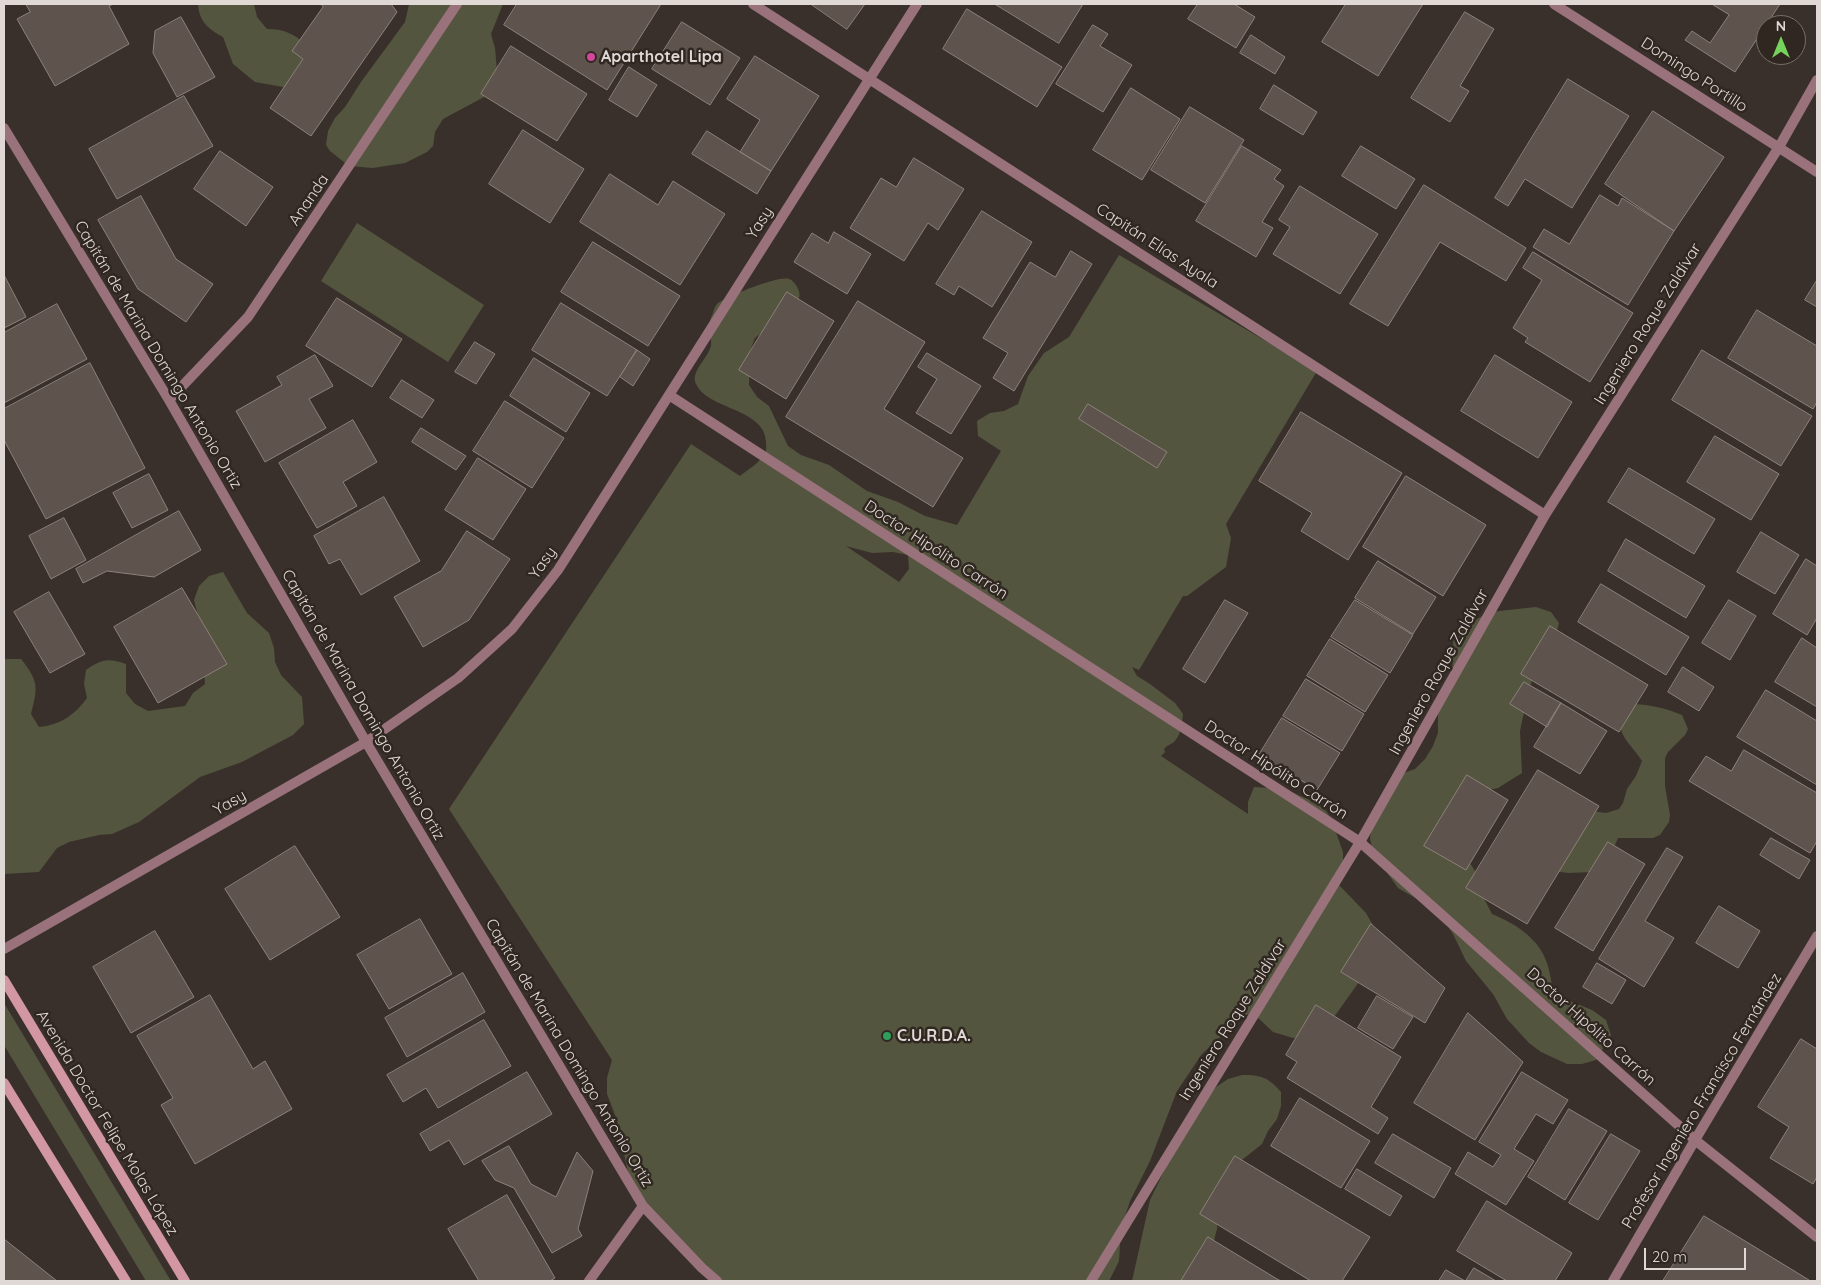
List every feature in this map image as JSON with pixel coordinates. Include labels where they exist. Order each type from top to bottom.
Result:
[{"type":"main road","name":"Avenida Doctor Felipe Molas López","points":[[4,980],[185,1281]]},
{"type":"main road","points":[[4,1083],[126,1281]]},
{"type":"street","name":"Ananda","points":[[169,400],[248,317],[457,4]]},
{"type":"street","name":"Capitán Elías Ayala","points":[[753,4],[1545,515]]},
{"type":"street","name":"Yasy","points":[[4,949],[366,742],[458,678],[512,629],[558,570],[916,4]]},
{"type":"street","name":"Domingo Portillo","points":[[1554,4],[1817,172]]},
{"type":"street","name":"Ingeniero Roque Zaldívar","points":[[1091,1281],[1360,842],[1545,515],[1778,147],[1817,80]]},
{"type":"street","name":"Capitán de Marina Domingo Antonio Ortiz","points":[[4,128],[169,400],[366,742],[643,1206],[702,1268],[717,1281]]},
{"type":"street","name":"Doctor Hipólito Carrón","points":[[669,395],[1360,842],[1695,1140],[1817,1237]]},
{"type":"street","name":"Profesor Ingeniero Francisco Fernández","points":[[1613,1281],[1817,936]]},
{"type":"street","points":[[589,1281],[643,1206]]},
{"type":"green space","points":[[198,4],[254,4],[257,17],[267,29],[288,32],[301,40],[305,44],[307,58],[297,84],[283,87],[255,82],[233,64],[223,37],[205,24],[200,15]]},
{"type":"green space","points":[[409,4],[503,4],[491,34],[495,48],[497,71],[493,86],[484,97],[443,119],[435,132],[433,146],[427,152],[405,163],[373,168],[349,166],[330,151],[326,145],[328,131],[335,118],[345,107],[405,22]]},
{"type":"green space","points":[[357,223],[484,305],[448,362],[321,281]]},
{"type":"green space","name":"C.U.R.D.A.","points":[[1119,255],[1317,371],[1226,524],[1231,538],[1226,567],[1187,596],[1183,596],[1139,670],[1132,667],[1137,676],[1175,703],[1183,714],[1178,736],[1174,742],[1164,749],[1165,752],[1161,756],[1248,814],[1248,802],[1254,787],[1285,789],[1314,802],[1326,811],[1331,818],[1343,852],[1343,860],[1337,875],[1338,884],[1366,913],[1374,927],[1359,982],[1329,1024],[1301,1037],[1293,1038],[1273,1032],[1256,1016],[1249,1014],[1243,1016],[1202,1054],[1177,1091],[1150,1161],[1130,1201],[1121,1229],[1119,1261],[1109,1281],[719,1281],[647,1204],[629,1177],[617,1120],[607,1094],[607,1078],[612,1060],[449,809],[691,444],[740,476],[757,463],[765,453],[766,442],[763,431],[756,422],[702,393],[696,384],[695,375],[711,346],[709,324],[718,303],[742,291],[775,280],[789,279],[793,281],[799,294],[796,305],[755,338],[750,351],[749,385],[757,397],[769,406],[788,446],[801,455],[829,465],[867,491],[898,502],[925,516],[957,525],[1001,451],[978,436],[977,421],[990,413],[1004,411],[1018,404],[1028,376],[1044,353],[1069,337]],"holes":[[[846,546],[872,553],[893,552],[908,555],[909,569],[899,582]]]},
{"type":"green space","points":[[223,572],[247,613],[269,633],[274,648],[275,662],[281,675],[302,697],[304,724],[293,735],[242,762],[200,777],[139,822],[112,834],[69,842],[57,848],[39,872],[4,874],[4,661],[6,659],[21,659],[34,679],[36,691],[31,714],[39,727],[54,724],[72,714],[87,698],[84,684],[86,670],[96,664],[110,660],[126,664],[126,693],[135,704],[148,711],[185,706],[193,693],[205,684],[201,628],[194,600],[199,586],[209,576]]},
{"type":"green space","points":[[1536,607],[1551,612],[1559,623],[1555,638],[1539,662],[1529,689],[1520,731],[1522,773],[1498,788],[1484,791],[1464,858],[1472,866],[1478,877],[1477,885],[1492,914],[1525,932],[1538,946],[1547,963],[1553,990],[1565,999],[1592,1010],[1606,1020],[1611,1035],[1596,1060],[1582,1064],[1567,1064],[1541,1052],[1529,1043],[1507,1019],[1493,994],[1466,961],[1445,922],[1424,903],[1398,888],[1373,853],[1370,838],[1372,824],[1401,774],[1415,769],[1425,759],[1433,746],[1438,733],[1438,704],[1453,678],[1452,650],[1454,637],[1464,626],[1490,612]]},
{"type":"green space","points":[[1630,704],[1657,707],[1682,715],[1688,729],[1665,758],[1665,786],[1670,815],[1669,822],[1660,835],[1653,838],[1618,838],[1615,852],[1593,872],[1569,873],[1552,871],[1582,810],[1606,813],[1619,809],[1627,789],[1636,776],[1642,761],[1623,734],[1621,728],[1624,713]]},
{"type":"green space","points":[[4,1003],[171,1281],[146,1281],[4,1045]]},
{"type":"green space","points":[[1242,1075],[1259,1076],[1272,1083],[1281,1092],[1281,1106],[1277,1119],[1268,1131],[1262,1144],[1227,1172],[1219,1185],[1217,1229],[1207,1268],[1211,1281],[1132,1281],[1150,1200],[1194,1109],[1216,1087],[1228,1079]]},
{"type":"building","points":[[26,4],[113,4],[109,6],[129,44],[55,86],[17,19],[30,12]]},
{"type":"building","points":[[321,4],[391,4],[397,12],[311,136],[270,108],[303,59],[292,51],[323,7]]},
{"type":"building","name":"Aparthotel Lipa","points":[[517,4],[661,4],[607,90],[504,25]]},
{"type":"building","points":[[811,4],[865,4],[847,29]]},
{"type":"building","points":[[995,4],[1083,4],[1059,43]]},
{"type":"building","points":[[1198,4],[1234,4],[1255,17],[1236,48],[1188,19]]},
{"type":"building","points":[[1346,4],[1423,4],[1378,76],[1322,42]]},
{"type":"building","points":[[1712,4],[1780,4],[1773,15],[1756,15],[1756,40],[1735,72],[1685,40],[1692,31],[1710,43],[1729,15]]},
{"type":"building","points":[[967,9],[1062,67],[1037,107],[943,49]]},
{"type":"building","points":[[1465,12],[1494,29],[1460,86],[1469,91],[1450,122],[1411,98]]},
{"type":"building","points":[[181,17],[215,77],[177,97],[153,53],[155,31]]},
{"type":"building","points":[[682,22],[740,58],[710,105],[652,69]]},
{"type":"building","points":[[1093,25],[1108,34],[1100,46],[1132,65],[1103,112],[1056,84]]},
{"type":"building","points":[[1251,35],[1285,57],[1275,74],[1240,53]]},
{"type":"building","points":[[511,46],[587,94],[557,141],[481,94]]},
{"type":"building","points":[[755,56],[819,96],[771,171],[740,152],[760,120],[727,99]]},
{"type":"building","points":[[629,67],[657,85],[637,117],[609,100]]},
{"type":"building","points":[[1568,79],[1629,116],[1572,208],[1525,179],[1508,206],[1495,198]]},
{"type":"building","points":[[1274,85],[1317,112],[1303,135],[1260,109]]},
{"type":"building","points":[[1131,88],[1180,119],[1142,180],[1093,150]]},
{"type":"building","points":[[184,96],[213,146],[117,199],[89,149]]},
{"type":"building","points":[[1190,107],[1244,140],[1205,203],[1151,170]]},
{"type":"building","points":[[1653,111],[1724,157],[1674,231],[1605,184]]},
{"type":"building","points":[[523,130],[584,169],[550,223],[489,184]]},
{"type":"building","points":[[707,131],[771,171],[757,194],[692,154]]},
{"type":"building","points":[[1242,146],[1281,170],[1274,179],[1284,186],[1262,222],[1273,228],[1256,257],[1196,221]]},
{"type":"building","points":[[1361,146],[1415,179],[1396,209],[1342,176]]},
{"type":"building","points":[[220,151],[273,187],[246,226],[194,189]]},
{"type":"building","points":[[914,158],[964,189],[938,230],[928,223],[904,261],[850,228],[881,178],[896,187]]},
{"type":"building","points":[[610,174],[658,205],[673,181],[725,214],[680,285],[580,222]]},
{"type":"building","points":[[1424,185],[1526,248],[1506,281],[1440,242],[1388,326],[1350,304]]},
{"type":"building","points":[[1300,186],[1378,234],[1340,294],[1273,254],[1290,227],[1279,220]]},
{"type":"building","points":[[1600,195],[1618,206],[1622,198],[1674,231],[1628,305],[1533,247],[1544,229],[1569,244]]},
{"type":"building","points":[[141,196],[176,259],[213,284],[186,322],[138,289],[98,220]]},
{"type":"building","points":[[982,211],[1032,242],[992,307],[959,286],[954,295],[936,284]]},
{"type":"building","points":[[834,232],[871,254],[847,294],[794,262],[812,233],[828,243]]},
{"type":"building","points":[[593,242],[680,296],[648,346],[561,292]]},
{"type":"building","points":[[1071,251],[1092,264],[1014,391],[993,378],[1008,353],[983,338],[1030,262],[1055,277]]},
{"type":"building","points":[[1533,252],[1633,313],[1590,382],[1525,342],[1528,338],[1513,328],[1542,280],[1523,268]]},
{"type":"building","points":[[4,275],[26,317],[4,328]]},
{"type":"building","points":[[1817,280],[1817,307],[1805,300]]},
{"type":"building","points":[[787,292],[834,321],[786,399],[739,370]]},
{"type":"building","points":[[337,298],[402,339],[372,387],[306,346]]},
{"type":"building","points":[[858,301],[925,342],[884,409],[963,458],[933,507],[786,417]]},
{"type":"building","points":[[561,303],[637,350],[607,396],[532,350]]},
{"type":"building","points":[[57,304],[87,359],[4,403],[4,333]]},
{"type":"building","points":[[1757,310],[1817,346],[1817,402],[1813,409],[1728,358]]},
{"type":"building","points":[[475,342],[495,354],[476,384],[455,372]]},
{"type":"building","points":[[637,350],[650,359],[633,386],[620,377]]},
{"type":"building","points":[[1702,350],[1812,416],[1781,466],[1672,400]]},
{"type":"building","points":[[927,353],[981,386],[951,434],[916,413],[937,379],[918,367]]},
{"type":"building","points":[[315,355],[333,386],[309,399],[326,428],[265,462],[236,411],[282,385],[277,377]]},
{"type":"building","points":[[1495,355],[1572,402],[1538,458],[1461,411]]},
{"type":"building","points":[[534,358],[590,393],[566,432],[510,396]]},
{"type":"building","points":[[90,363],[145,468],[46,519],[4,440],[4,409]]},
{"type":"building","points":[[402,380],[434,400],[422,418],[390,398]]},
{"type":"building","points":[[505,401],[564,438],[532,488],[473,451]]},
{"type":"building","points":[[1088,404],[1167,452],[1157,468],[1079,419]]},
{"type":"building","points":[[1301,412],[1402,473],[1348,560],[1301,531],[1312,513],[1259,481]]},
{"type":"building","points":[[353,420],[377,462],[343,482],[357,506],[317,528],[279,463]]},
{"type":"building","points":[[421,428],[466,456],[456,470],[412,442]]},
{"type":"building","points":[[1715,436],[1779,474],[1751,520],[1687,482]]},
{"type":"building","points":[[478,458],[526,489],[493,540],[445,510]]},
{"type":"building","points":[[1629,468],[1715,519],[1694,554],[1608,502]]},
{"type":"building","points":[[149,474],[168,510],[132,528],[113,493]]},
{"type":"building","points":[[1406,476],[1486,525],[1443,596],[1363,547]]},
{"type":"building","points":[[384,497],[420,561],[361,595],[340,559],[329,564],[314,536]]},
{"type":"building","points":[[179,511],[201,550],[154,577],[107,571],[83,583],[76,569]]},
{"type":"building","points":[[64,518],[86,560],[51,579],[29,536]]},
{"type":"building","points":[[467,531],[510,559],[469,620],[423,647],[394,597],[441,571]]},
{"type":"building","points":[[1761,532],[1799,555],[1775,594],[1737,572]]},
{"type":"building","points":[[1626,539],[1705,586],[1686,618],[1608,571]]},
{"type":"building","points":[[1806,559],[1817,566],[1817,618],[1807,635],[1773,614]]},
{"type":"building","points":[[1378,561],[1436,597],[1413,634],[1355,598]]},
{"type":"building","points":[[1601,584],[1689,637],[1666,675],[1578,622]]},
{"type":"building","points":[[182,588],[227,664],[158,703],[114,627]]},
{"type":"building","points":[[49,592],[85,654],[50,673],[14,612]]},
{"type":"building","points":[[1225,600],[1248,613],[1205,683],[1183,669]]},
{"type":"building","points":[[1355,600],[1413,635],[1390,673],[1331,637]]},
{"type":"building","points":[[1729,600],[1756,616],[1730,660],[1702,643]]},
{"type":"building","points":[[1550,626],[1648,685],[1619,732],[1521,674]]},
{"type":"building","points":[[1802,638],[1817,648],[1817,707],[1775,682]]},
{"type":"building","points":[[1330,639],[1388,675],[1365,712],[1307,676]]},
{"type":"building","points":[[1683,667],[1714,687],[1699,711],[1668,692]]},
{"type":"building","points":[[1306,679],[1364,714],[1342,751],[1283,716]]},
{"type":"building","points":[[1524,682],[1561,703],[1547,727],[1510,704]]},
{"type":"building","points":[[1766,690],[1817,721],[1817,785],[1737,737]]},
{"type":"building","points":[[1561,703],[1607,731],[1580,774],[1534,747]]},
{"type":"building","points":[[1282,718],[1340,753],[1317,790],[1259,755]]},
{"type":"building","points":[[1744,750],[1817,793],[1817,841],[1810,853],[1689,781],[1706,756],[1731,771]]},
{"type":"building","points":[[1538,770],[1599,806],[1527,924],[1466,888]]},
{"type":"building","points":[[1467,775],[1508,800],[1466,870],[1424,846]]},
{"type":"building","points":[[1771,838],[1810,860],[1799,879],[1760,855]]},
{"type":"building","points":[[1608,842],[1645,864],[1593,951],[1555,928]]},
{"type":"building","points":[[295,846],[340,917],[270,960],[225,889]]},
{"type":"building","points":[[1667,848],[1683,857],[1645,921],[1674,938],[1644,987],[1599,959]]},
{"type":"building","points":[[1719,906],[1760,931],[1738,968],[1696,943]]},
{"type":"building","points":[[420,919],[452,974],[389,1009],[357,955]]},
{"type":"building","points":[[1371,924],[1445,988],[1425,1023],[1341,972]]},
{"type":"building","points":[[155,931],[194,997],[131,1033],[93,967]]},
{"type":"building","points":[[1597,963],[1626,980],[1612,1004],[1583,987]]},
{"type":"building","points":[[463,973],[485,1012],[407,1057],[385,1018]]},
{"type":"building","points":[[210,995],[253,1069],[265,1061],[292,1109],[195,1164],[161,1105],[173,1098],[137,1036]]},
{"type":"building","points":[[1377,996],[1413,1017],[1393,1049],[1358,1028]]},
{"type":"building","points":[[1316,1005],[1401,1057],[1371,1107],[1388,1118],[1378,1134],[1287,1078],[1297,1062],[1286,1055]]},
{"type":"building","points":[[1468,1013],[1523,1062],[1475,1140],[1414,1103]]},
{"type":"building","points":[[484,1020],[511,1066],[438,1108],[426,1088],[403,1102],[387,1075]]},
{"type":"building","points":[[1801,1039],[1817,1049],[1817,1177],[1813,1184],[1770,1158],[1789,1127],[1758,1107]]},
{"type":"building","points":[[527,1072],[552,1114],[464,1165],[449,1140],[430,1151],[420,1134]]},
{"type":"building","points":[[1522,1072],[1568,1100],[1553,1124],[1536,1114],[1514,1149],[1534,1161],[1506,1205],[1455,1174],[1468,1152],[1493,1167],[1501,1155],[1479,1142]]},
{"type":"building","points":[[1300,1098],[1370,1141],[1341,1188],[1271,1146]]},
{"type":"building","points":[[1569,1109],[1607,1131],[1565,1200],[1528,1177]]},
{"type":"building","points":[[1393,1134],[1451,1168],[1434,1198],[1375,1163]]},
{"type":"building","points":[[1611,1134],[1640,1151],[1598,1220],[1569,1203]]},
{"type":"building","points":[[509,1146],[531,1184],[556,1197],[577,1152],[593,1171],[578,1229],[582,1236],[552,1253],[514,1188],[495,1180],[482,1161]]},
{"type":"building","points":[[1235,1156],[1370,1237],[1342,1281],[1311,1281],[1200,1214]]},
{"type":"building","points":[[1357,1169],[1402,1196],[1390,1216],[1345,1189]]},
{"type":"building","points":[[507,1195],[555,1278],[550,1281],[479,1281],[448,1229]]},
{"type":"building","points":[[1487,1201],[1572,1253],[1555,1281],[1507,1281],[1457,1251]]},
{"type":"building","points":[[1704,1216],[1809,1280],[1809,1281],[1663,1281]]},
{"type":"building","points":[[1208,1237],[1277,1279],[1281,1281],[1181,1281]]},
{"type":"building","points":[[4,1239],[57,1281],[4,1281]]},
{"type":"building","points":[[1474,1268],[1496,1281],[1466,1281]]},
{"type":"building","points":[[1446,1270],[1465,1281],[1439,1281]]},
{"type":"place","name":"Aparthotel Lipa","points":[[591,57]]},
{"type":"place","name":"C.U.R.D.A.","points":[[887,1036]]}]
